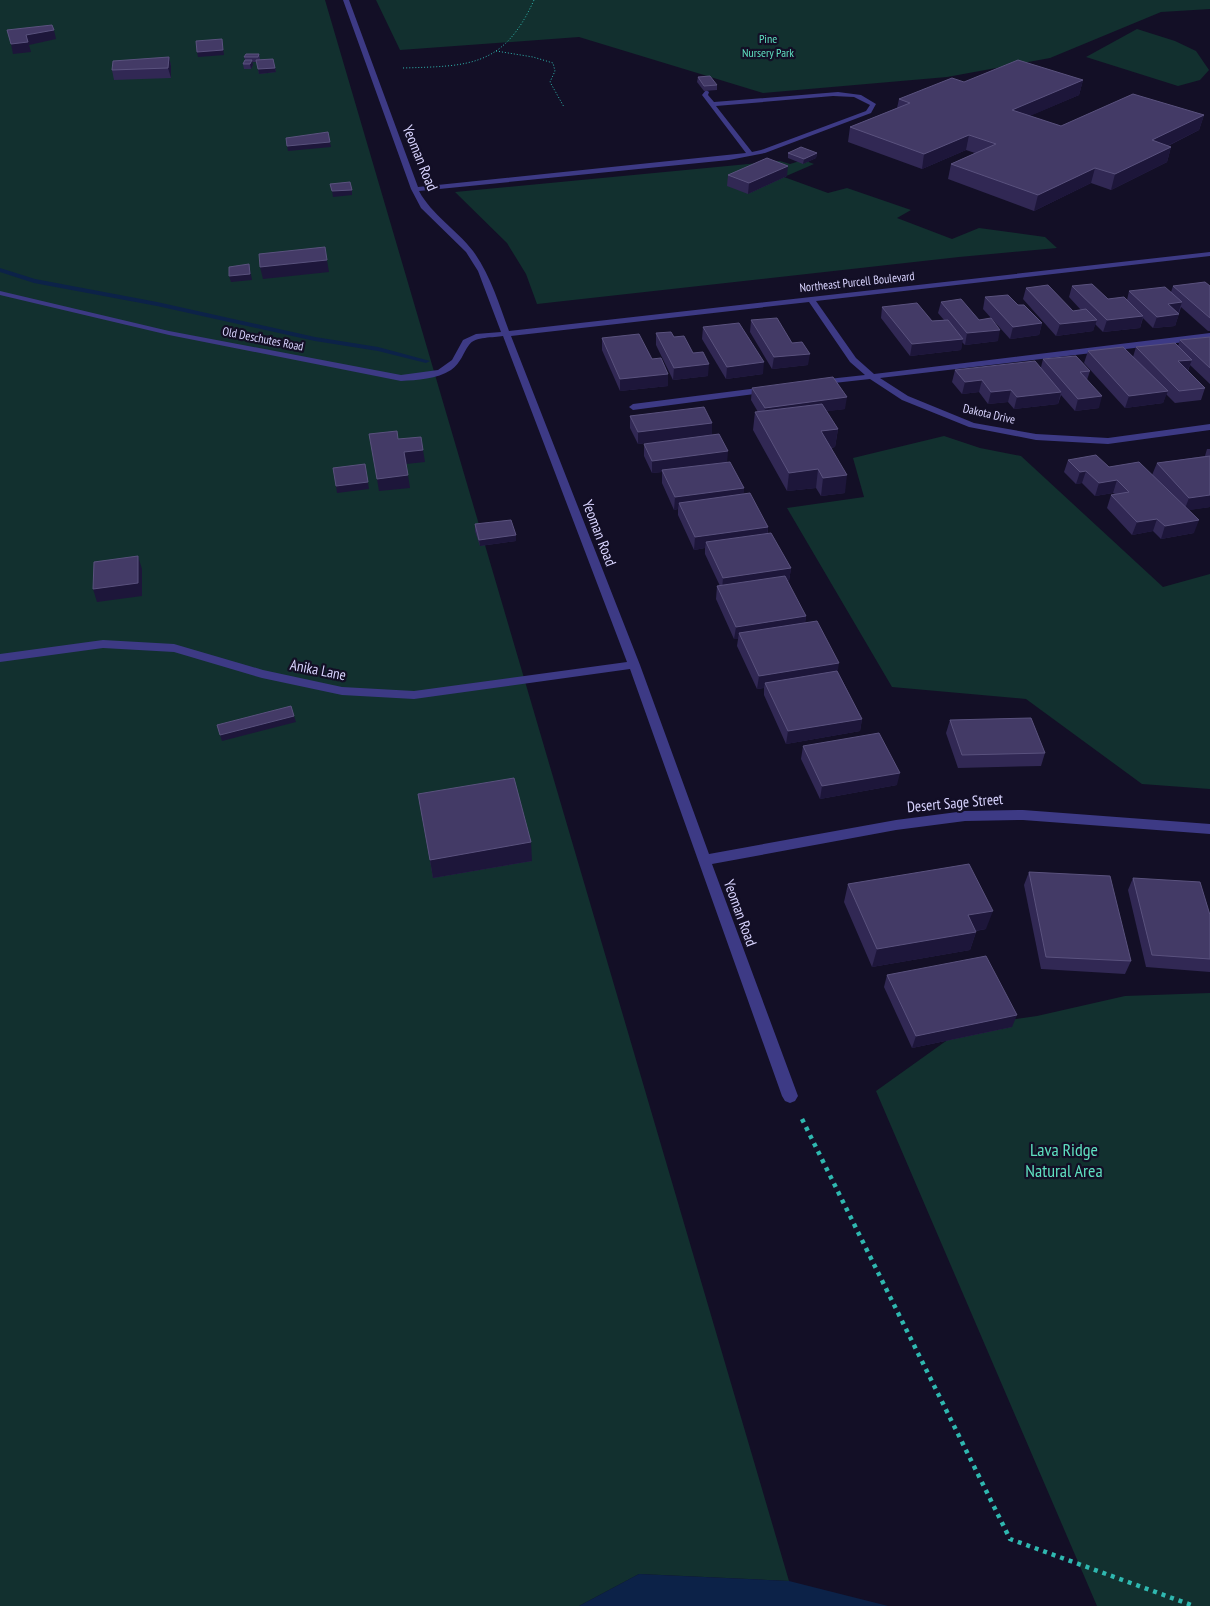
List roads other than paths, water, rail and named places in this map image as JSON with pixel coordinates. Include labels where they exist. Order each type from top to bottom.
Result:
[{"type":"street","name":"Yeoman Road","points":[[346,0],[415,189],[424,206],[469,251],[478,264],[506,333],[634,665],[790,1096]]},
{"type":"street","points":[[706,92],[705,95],[750,154]]},
{"type":"street","points":[[415,189],[750,154],[772,149],[869,112],[872,104],[864,98],[842,94],[712,104]]},
{"type":"street","name":"Northeast Purcell Boulevard","points":[[506,333],[1210,254]]},
{"type":"street","name":"Old Deschutes Road","points":[[0,293],[169,333],[400,378],[424,377],[444,372],[461,357],[466,342],[476,337],[506,333]]},
{"type":"street","name":"Dakota Drive","points":[[810,298],[853,360],[871,376],[905,398],[972,425],[1036,437],[1108,441],[1210,427]]},
{"type":"street","points":[[804,385],[1210,336]]},
{"type":"street","points":[[632,407],[776,389]]},
{"type":"street","name":"Anika Lane","points":[[0,658],[104,644],[174,648],[262,674],[342,691],[414,695],[634,665]]},
{"type":"street","name":"Desert Sage Street","points":[[705,860],[896,825],[965,816],[1023,815],[1210,829]]},
{"type":"water","points":[[639,1574],[789,1581],[888,1606],[579,1606]]},
{"type":"waterway","points":[[0,270],[34,281],[157,304],[315,339],[378,349],[426,361]]},
{"type":"park label","name":"Pine Nursery Park","points":[[768,46]]},
{"type":"park label","name":"Lava Ridge Natural Area","points":[[1064,1160]]}]
